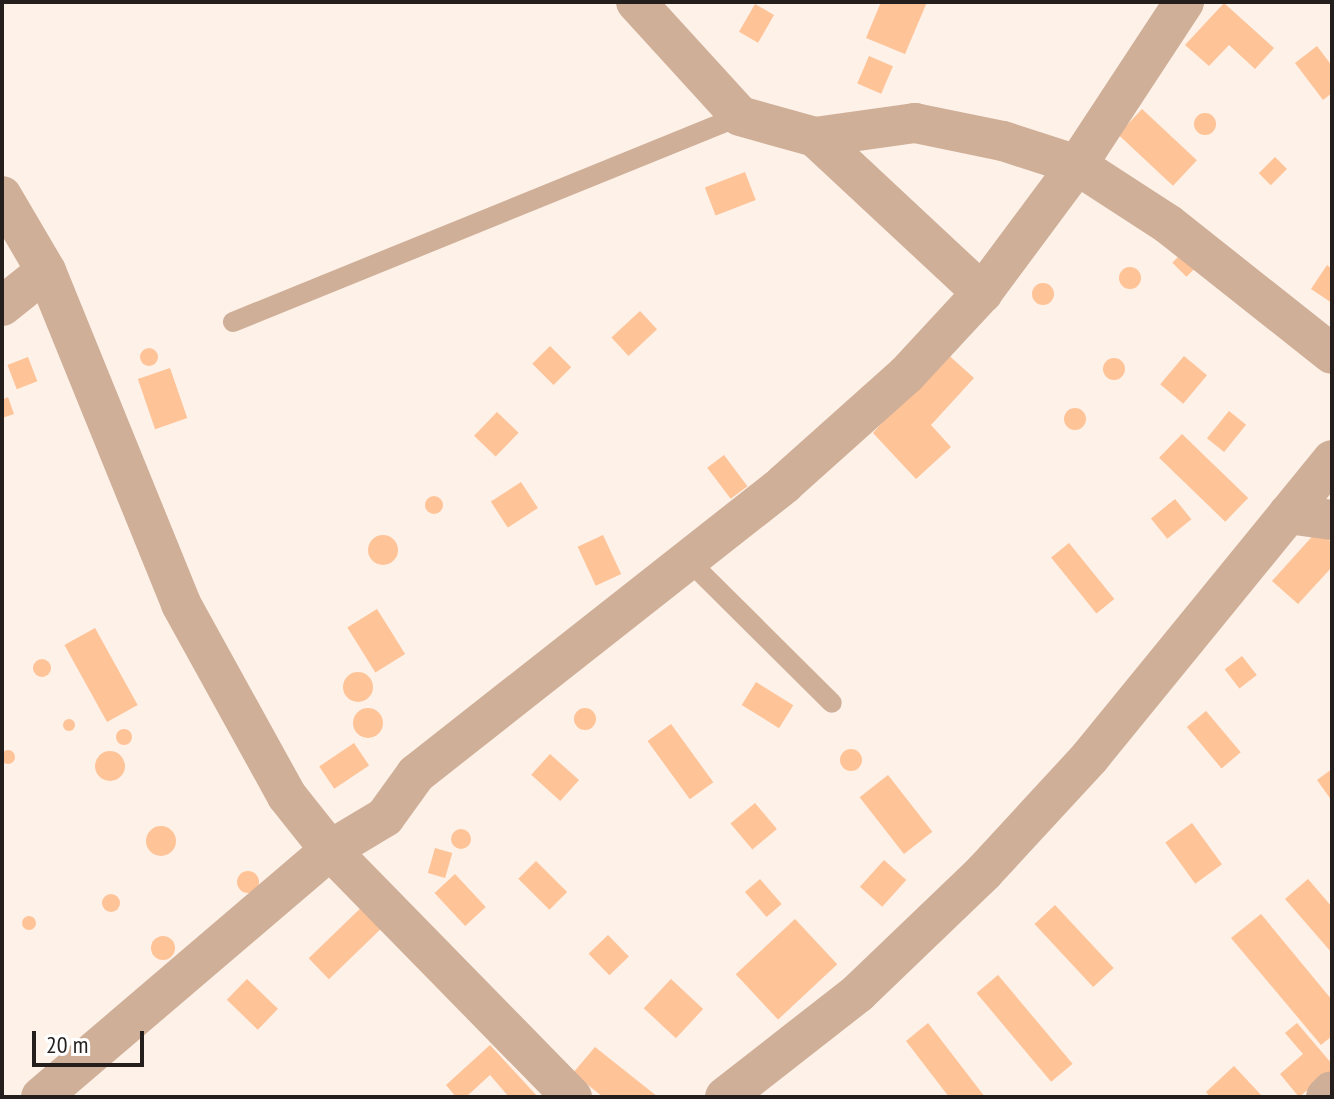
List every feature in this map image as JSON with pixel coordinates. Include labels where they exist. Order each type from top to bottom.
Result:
[{"type":"street","points":[[636,2],[740,116],[815,137],[915,123],[1003,141],[1077,165],[1168,224],[1332,354]]},
{"type":"street","points":[[41,1097],[330,850],[385,817],[416,774],[784,484],[906,375],[982,293],[1077,165],[1184,2]]},
{"type":"street","points":[[815,137],[982,293]]},
{"type":"street","points":[[2,196],[46,271],[181,604],[287,796],[330,850],[572,1097]]},
{"type":"street","points":[[2,306],[46,271]]},
{"type":"street","points":[[725,1097],[858,993],[984,872],[1090,757],[1332,460]]},
{"type":"street","points":[[1288,514],[1332,520]]},
{"type":"street","points":[[1326,1097],[1332,1091]]},
{"type":"lane","points":[[233,322],[740,116]]},
{"type":"lane","points":[[687,559],[832,703]]},
{"type":"building","points":[[881,2],[927,2],[905,54],[866,38]]},
{"type":"building","points":[[1224,3],[1274,48],[1255,69],[1229,45],[1209,66],[1185,45]]},
{"type":"building","points":[[755,4],[774,15],[758,43],[739,32]]},
{"type":"building","points":[[1317,46],[1332,66],[1332,93],[1323,100],[1295,63]]},
{"type":"building","points":[[869,56],[893,66],[881,94],[857,84]]},
{"type":"building","points":[[1142,109],[1197,160],[1173,186],[1118,135]]},
{"type":"building","points":[[1205,113],[1213,116],[1216,124],[1213,132],[1205,135],[1197,132],[1194,124],[1197,116]]},
{"type":"building","points":[[1275,157],[1287,169],[1271,185],[1259,173]]},
{"type":"building","points":[[745,172],[756,200],[716,215],[705,187]]},
{"type":"building","points":[[1185,250],[1199,264],[1186,277],[1172,263]]},
{"type":"building","points":[[1327,265],[1332,269],[1332,303],[1311,289]]},
{"type":"building","points":[[1130,267],[1138,270],[1141,278],[1138,286],[1130,289],[1122,286],[1119,278],[1122,270]]},
{"type":"building","points":[[1043,283],[1051,286],[1054,294],[1051,302],[1043,305],[1035,302],[1032,294],[1035,286]]},
{"type":"building","points":[[640,311],[657,329],[629,356],[611,338]]},
{"type":"building","points":[[550,346],[571,367],[554,385],[532,364]]},
{"type":"building","points":[[149,348],[158,357],[149,366],[140,357]]},
{"type":"building","points":[[944,351],[974,378],[931,425],[951,447],[916,479],[873,433]]},
{"type":"building","points":[[1184,356],[1207,375],[1183,404],[1160,384]]},
{"type":"building","points":[[28,357],[37,381],[17,389],[7,365]]},
{"type":"building","points":[[1114,358],[1122,361],[1125,369],[1122,377],[1114,380],[1106,377],[1103,369],[1106,361]]},
{"type":"building","points":[[170,368],[187,418],[155,429],[138,379]]},
{"type":"building","points":[[8,397],[14,414],[2,418],[2,400]]},
{"type":"building","points":[[1075,408],[1083,411],[1086,419],[1083,427],[1075,430],[1067,427],[1064,419],[1067,411]]},
{"type":"building","points":[[1229,411],[1246,425],[1224,452],[1207,438]]},
{"type":"building","points":[[497,412],[519,433],[496,457],[474,436]]},
{"type":"building","points":[[1182,434],[1248,498],[1225,522],[1159,458]]},
{"type":"building","points":[[724,455],[747,486],[731,499],[707,468]]},
{"type":"building","points":[[521,482],[538,508],[508,528],[491,502]]},
{"type":"building","points":[[430,496],[438,496],[443,505],[441,512],[430,514],[425,509],[425,501]]},
{"type":"building","points":[[1175,499],[1191,519],[1167,539],[1151,519]]},
{"type":"building","points":[[1318,530],[1332,543],[1332,567],[1298,604],[1272,581]]},
{"type":"building","points":[[383,535],[389,536],[397,544],[397,556],[389,564],[383,565],[377,564],[369,556],[368,550],[369,544],[377,536]]},
{"type":"building","points":[[603,535],[621,574],[596,586],[578,547]]},
{"type":"building","points":[[1069,543],[1114,599],[1096,613],[1051,557]]},
{"type":"building","points":[[377,609],[405,654],[375,672],[347,628]]},
{"type":"building","points":[[95,628],[138,705],[107,722],[64,645]]},
{"type":"building","points":[[1242,656],[1257,675],[1239,688],[1225,670]]},
{"type":"building","points":[[38,659],[46,659],[51,668],[49,675],[38,677],[33,672],[33,664]]},
{"type":"building","points":[[358,672],[364,673],[372,681],[372,693],[364,701],[358,702],[352,701],[344,693],[343,687],[344,681],[352,673]]},
{"type":"building","points":[[756,682],[793,705],[779,728],[742,705]]},
{"type":"building","points":[[368,708],[374,709],[382,717],[382,729],[374,737],[368,738],[362,737],[354,729],[353,723],[354,717],[362,709]]},
{"type":"building","points":[[585,708],[596,719],[585,730],[574,719]]},
{"type":"building","points":[[1206,711],[1241,752],[1222,768],[1187,727]]},
{"type":"building","points":[[69,719],[75,725],[69,731],[63,725]]},
{"type":"building","points":[[671,724],[713,782],[690,799],[648,741]]},
{"type":"building","points":[[121,729],[127,729],[132,737],[130,743],[121,745],[116,740],[116,734]]},
{"type":"building","points":[[354,743],[369,765],[334,789],[319,766]]},
{"type":"building","points":[[851,749],[859,752],[862,760],[859,768],[851,771],[843,768],[840,760],[843,752]]},
{"type":"building","points":[[8,750],[15,757],[8,764],[1,757]]},
{"type":"building","points":[[110,751],[116,752],[124,760],[124,772],[116,780],[110,781],[104,780],[96,772],[95,766],[96,760],[104,752]]},
{"type":"building","points":[[550,754],[579,780],[560,801],[531,775]]},
{"type":"building","points":[[1332,769],[1332,801],[1317,780]]},
{"type":"building","points":[[888,775],[932,832],[904,854],[860,797]]},
{"type":"building","points":[[755,803],[777,829],[752,850],[730,824]]},
{"type":"building","points":[[1192,823],[1222,864],[1195,884],[1165,842]]},
{"type":"building","points":[[161,826],[167,827],[175,835],[175,847],[167,855],[161,856],[155,855],[147,847],[146,841],[147,835],[155,827]]},
{"type":"building","points":[[461,829],[468,832],[471,839],[468,846],[461,849],[454,846],[451,839],[454,832]]},
{"type":"building","points":[[435,848],[452,853],[445,878],[428,873]]},
{"type":"building","points":[[884,860],[906,880],[882,907],[860,887]]},
{"type":"building","points":[[536,861],[567,892],[549,910],[518,879]]},
{"type":"building","points":[[248,871],[256,874],[259,882],[256,890],[248,893],[240,890],[237,882],[240,874]]},
{"type":"building","points":[[455,874],[486,907],[465,926],[435,893]]},
{"type":"building","points":[[760,879],[782,904],[767,917],[745,892]]},
{"type":"building","points":[[1308,879],[1332,907],[1332,953],[1285,899]]},
{"type":"building","points":[[111,894],[120,903],[111,912],[102,903]]},
{"type":"building","points":[[367,902],[387,923],[329,979],[309,958]]},
{"type":"building","points":[[1055,905],[1114,968],[1093,987],[1035,924]]},
{"type":"building","points":[[1261,914],[1332,1000],[1332,1036],[1321,1045],[1231,938]]},
{"type":"building","points":[[29,916],[36,923],[29,930],[22,923]]},
{"type":"building","points":[[795,919],[837,964],[778,1020],[736,974]]},
{"type":"building","points":[[608,935],[629,957],[609,975],[589,954]]},
{"type":"building","points":[[163,936],[174,943],[175,948],[168,959],[163,960],[152,953],[151,948],[158,937]]},
{"type":"building","points":[[998,975],[1073,1064],[1051,1082],[977,993]]},
{"type":"building","points":[[247,979],[278,1009],[258,1030],[227,1000]]},
{"type":"building","points":[[671,979],[703,1009],[676,1038],[644,1008]]},
{"type":"building","points":[[928,1023],[985,1097],[949,1097],[906,1041]]},
{"type":"building","points":[[1297,1023],[1332,1064],[1332,1070],[1299,1097],[1280,1074],[1303,1054],[1285,1033]]},
{"type":"building","points":[[490,1045],[538,1097],[509,1097],[490,1075],[466,1097],[456,1097],[446,1085]]},
{"type":"building","points":[[595,1047],[658,1097],[603,1097],[573,1073]]},
{"type":"building","points":[[1234,1066],[1263,1097],[1210,1097],[1206,1092]]}]
